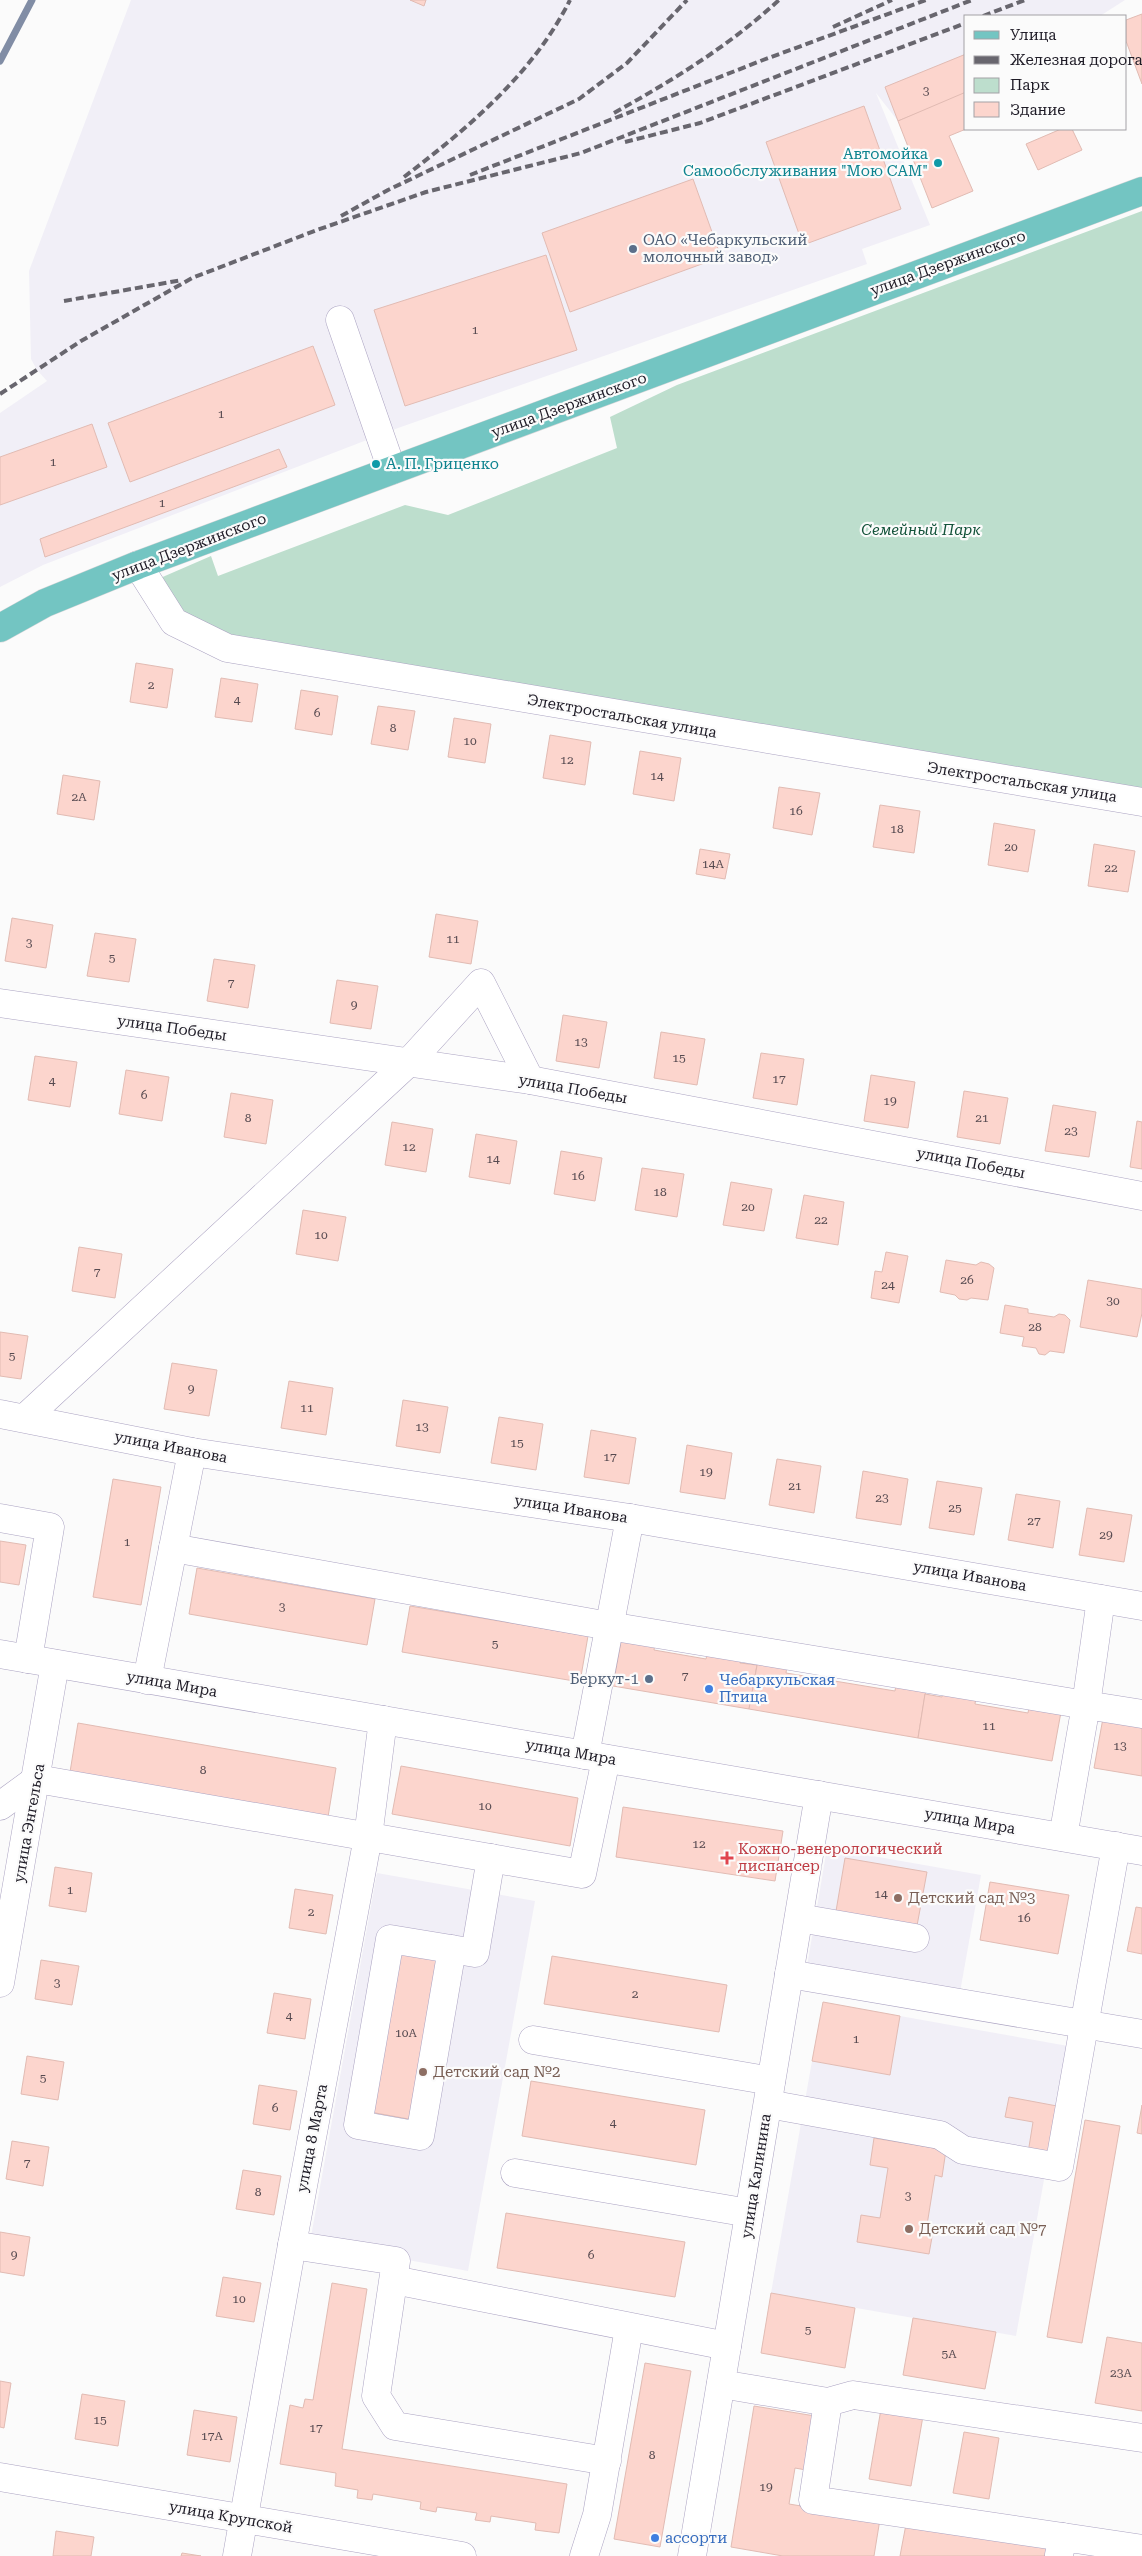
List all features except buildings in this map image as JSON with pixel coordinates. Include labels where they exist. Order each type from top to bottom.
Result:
[{"type":"main road","name":"улица Дзержинского","points":[[0,628],[45,603],[138,565],[1142,191]]},
{"type":"street","points":[[340,320],[392,470]]},
{"type":"street","name":"Электростальская улица","points":[[138,565],[174,622],[227,648],[758,739],[1142,802]]},
{"type":"street","points":[[12,1416],[409,1062],[481,983],[530,1080]]},
{"type":"street","name":"улица Победы","points":[[0,1003],[530,1080],[1142,1196]]},
{"type":"street","name":"улица Иванова","points":[[12,1416],[192,1452],[630,1518],[1142,1606]]},
{"type":"street","points":[[148,1680],[192,1452]]},
{"type":"street","points":[[0,1518],[50,1527],[28,1659]]},
{"type":"street","points":[[0,1806],[37,1779],[582,1874],[609,1626],[630,1518]]},
{"type":"street","points":[[173,1548],[609,1626],[1142,1714]]},
{"type":"street","points":[[1063,1837],[1086,1705],[1101,1599]]},
{"type":"street","name":"улица Мира","points":[[0,1654],[1142,1851]]},
{"type":"street","name":"улица Энгельса","points":[[0,1983],[37,1779],[55,1664]]},
{"type":"street","name":"улица 8 Марта","points":[[237,2556],[292,2244],[368,1837],[383,1720]]},
{"type":"street","name":"улица Калинина","points":[[692,2556],[819,1795]]},
{"type":"street","points":[[533,2040],[769,2093],[940,2135],[962,2150],[1059,2167],[1116,1846]]},
{"type":"street","points":[[452,1949],[420,2136],[358,2125],[390,1939],[452,1949],[475,1953],[491,1858]]},
{"type":"street","points":[[798,1918],[915,1938]]},
{"type":"street","points":[[789,1974],[1142,2034]]},
{"type":"street","points":[[515,2173],[749,2213]]},
{"type":"street","points":[[292,2244],[396,2262],[376,2396],[395,2426],[607,2461]]},
{"type":"street","points":[[394,2280],[727,2346]]},
{"type":"street","points":[[584,2556],[597,2515],[629,2328]]},
{"type":"street","points":[[721,2384],[828,2402],[853,2395],[1142,2438]]},
{"type":"street","points":[[828,2402],[813,2500],[1061,2547],[1142,2549]]},
{"type":"street","name":"улица Крупской","points":[[0,2478],[462,2556]]},
{"type":"shaded area","points":[[131,0],[1125,0],[1102,15],[964,15],[964,93],[898,121],[876,93],[930,225],[862,249],[867,264],[398,428],[43,565],[0,587],[0,413],[47,381],[37,370],[31,359],[29,271]]},
{"type":"shaded area","name":"Детский сад №3","points":[[827,1848],[981,1875],[960,1992],[807,1966]]},
{"type":"shaded area","name":"Детский сад №2","points":[[377,1873],[535,1901],[468,2271],[310,2242]]},
{"type":"shaded area","name":"Детский сад №7","points":[[900,2016],[1068,2046],[1016,2336],[771,2293],[812,2061],[889,2075]]},
{"type":"green space","name":"Семейный Парк","points":[[1142,211],[1142,792],[230,638],[184,615],[158,579],[211,556],[218,576],[405,505],[448,515],[617,448],[610,417],[677,385]]},
{"type":"waterway","points":[[0,61],[32,0]]},
{"type":"railway","points":[[404,177],[475,119],[518,76],[555,27],[570,0]]},
{"type":"railway","points":[[341,216],[388,190],[579,99],[627,63],[687,0]]},
{"type":"railway","points":[[614,113],[700,61],[760,17],[779,0]]},
{"type":"railway","points":[[833,27],[892,0]]},
{"type":"railway","points":[[470,175],[763,60],[926,0]]},
{"type":"railway","points":[[0,394],[81,341],[192,278],[317,230],[426,192],[581,153],[972,0]]},
{"type":"railway","points":[[986,15],[1025,0]]},
{"type":"railway","points":[[625,142],[700,123],[964,24]]},
{"type":"railway","points":[[64,301],[182,280]]},
{"type":"place","name":"Автомойка Самообслуживания \"Мою САМ\"","points":[[938,163]]},
{"type":"place","name":"ОАО «Чебаркульский молочный завод»","points":[[633,249]]},
{"type":"place","name":"А. П. Гриценко","points":[[376,464]]},
{"type":"place","name":"Беркут-1","points":[[649,1679]]},
{"type":"place","name":"Чебаркульская Птица","points":[[709,1689]]},
{"type":"place","name":"Кожно-венерологический диспансер","points":[[727,1858]]},
{"type":"place","name":"Детский сад №3","points":[[898,1898]]},
{"type":"place","name":"Детский сад №2","points":[[423,2072]]},
{"type":"place","name":"Детский сад №7","points":[[909,2229]]},
{"type":"place","name":"ассорти","points":[[655,2538]]}]
